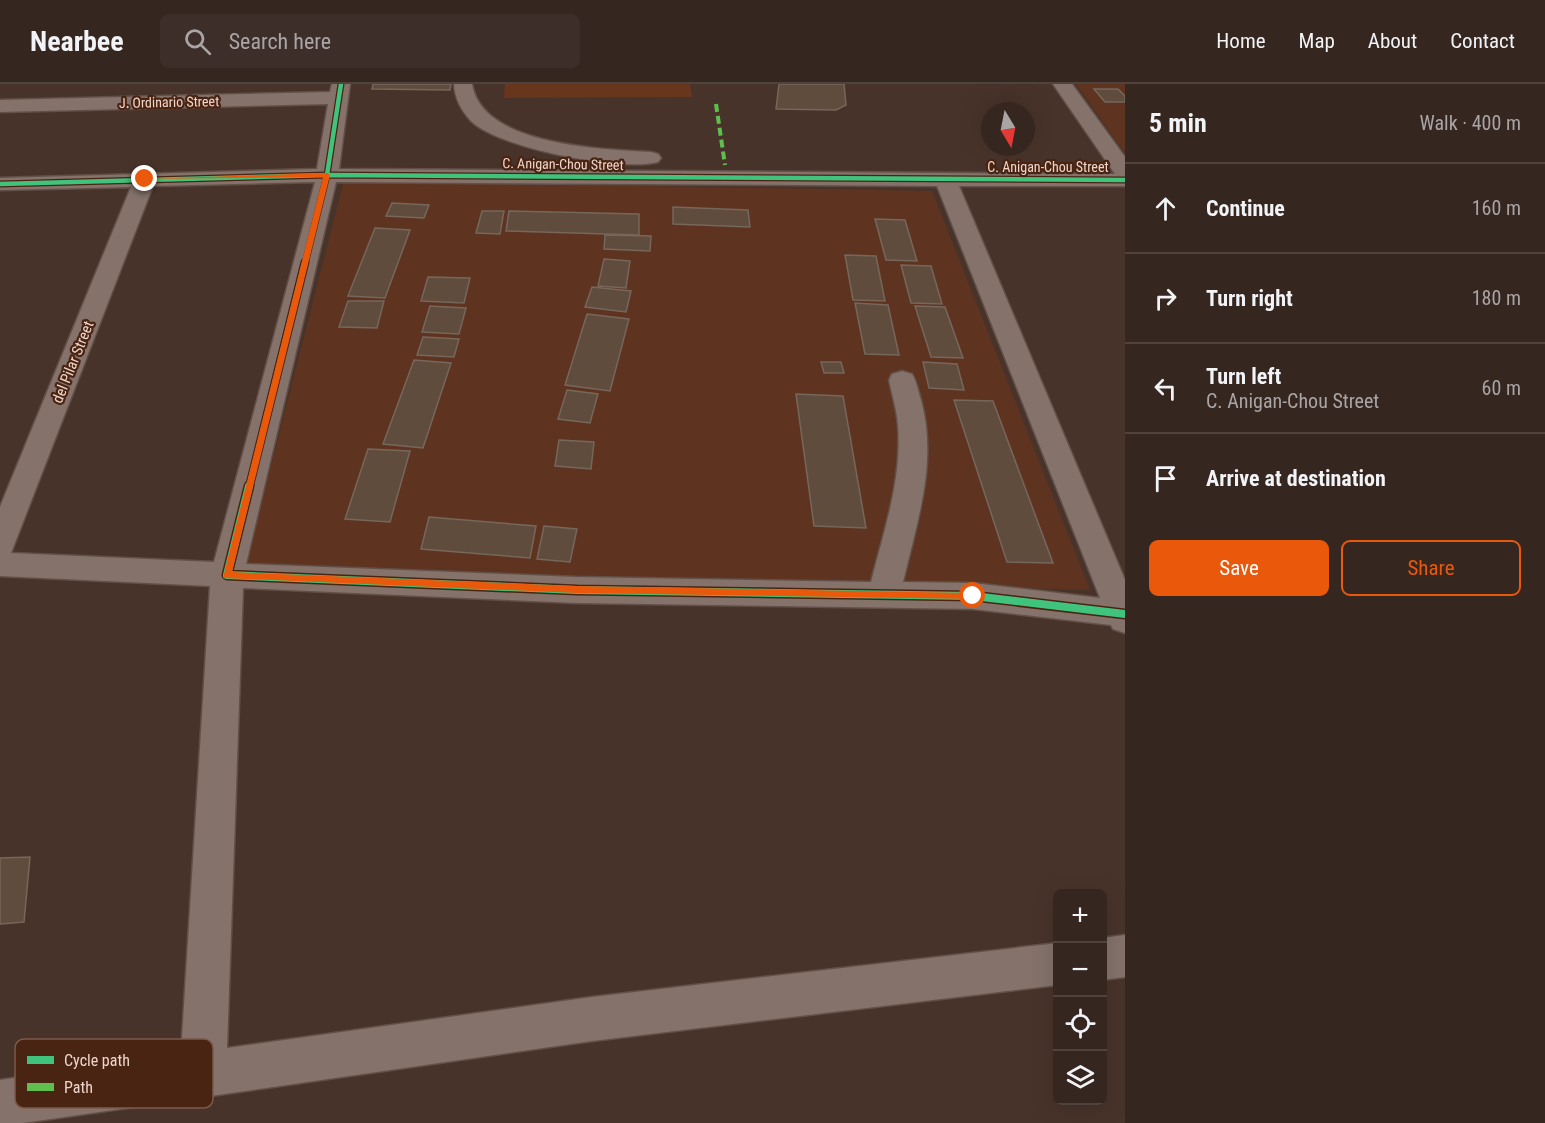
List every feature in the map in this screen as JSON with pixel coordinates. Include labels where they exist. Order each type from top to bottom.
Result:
[{"type":"street","points":[[0,99],[10,84]]},
{"type":"street","points":[[463,84],[467,103],[479,116],[500,130],[530,142],[615,156],[725,165],[737,171],[741,180]]},
{"type":"street","points":[[1062,84],[1125,172]]},
{"type":"street","points":[[204,1039],[227,575],[327,175],[339,91]]},
{"type":"street","name":"J. Ordinario Street","points":[[0,106],[339,91]]},
{"type":"street","name":"C. Anigan-Chou Street","points":[[0,184],[327,175],[741,180],[1125,180]]},
{"type":"street","name":"del Pilar Street","points":[[0,545],[145,179]]},
{"type":"street","points":[[0,564],[577,590],[973,596],[1124,616],[946,181]]},
{"type":"street","points":[[884,594],[906,501],[912,457],[912,426],[902,380]]},
{"type":"street","points":[[1107,958],[1125,956]]},
{"type":"street","points":[[213,1072],[592,1019],[1053,965]]},
{"type":"street","points":[[0,1103],[15,1101]]},
{"type":"shaded area","points":[[505,84],[690,84],[692,97],[504,98]]},
{"type":"shaded area","points":[[1076,84],[1125,84],[1125,153]]},
{"type":"shaded area","points":[[344,181],[932,191],[1090,590],[245,567]]},
{"type":"building","points":[[373,84],[451,84],[450,90],[372,89]]},
{"type":"building","points":[[779,84],[844,84],[846,105],[836,110],[776,109]]},
{"type":"building","points":[[1094,89],[1118,89],[1125,96],[1125,102],[1105,102]]},
{"type":"building","points":[[392,203],[429,205],[424,218],[386,216]]},
{"type":"building","points":[[673,207],[748,210],[750,227],[673,224]]},
{"type":"building","points":[[482,211],[504,211],[500,234],[476,233]]},
{"type":"building","points":[[509,211],[639,214],[639,235],[506,231]]},
{"type":"building","points":[[875,219],[905,220],[917,261],[886,260]]},
{"type":"building","points":[[375,228],[410,230],[385,298],[348,296]]},
{"type":"building","points":[[605,235],[651,236],[650,251],[604,249]]},
{"type":"building","points":[[845,255],[876,256],[885,301],[853,300]]},
{"type":"building","points":[[604,259],[630,261],[626,288],[598,286]]},
{"type":"building","points":[[901,265],[931,266],[942,304],[911,303]]},
{"type":"building","points":[[428,277],[470,278],[464,303],[421,301]]},
{"type":"building","points":[[592,287],[631,291],[626,312],[585,307]]},
{"type":"building","points":[[348,301],[384,301],[377,328],[339,327]]},
{"type":"building","points":[[855,303],[888,305],[899,355],[865,354]]},
{"type":"building","points":[[430,306],[466,308],[459,334],[422,332]]},
{"type":"building","points":[[915,306],[945,307],[963,358],[931,357]]},
{"type":"building","points":[[587,314],[629,319],[610,391],[565,385]]},
{"type":"building","points":[[423,337],[459,339],[454,357],[417,355]]},
{"type":"building","points":[[414,360],[451,363],[423,448],[383,444]]},
{"type":"building","points":[[821,362],[841,362],[844,373],[824,373]]},
{"type":"building","points":[[923,362],[957,364],[964,390],[929,388]]},
{"type":"building","points":[[567,390],[598,394],[590,423],[558,419]]},
{"type":"building","points":[[796,394],[843,396],[866,528],[814,526]]},
{"type":"building","points":[[954,400],[993,401],[1053,563],[1007,562]]},
{"type":"building","points":[[559,440],[594,442],[591,469],[555,466]]},
{"type":"building","points":[[368,449],[410,451],[390,522],[345,519]]},
{"type":"building","points":[[429,517],[536,526],[530,558],[421,549]]},
{"type":"building","points":[[544,526],[577,529],[570,562],[537,559]]},
{"type":"building","points":[[30,857],[24,922],[0,924],[0,858]]},
{"type":"marked path","points":[[716,104],[725,165]]},
{"type":"cycle path","points":[[341,84],[327,175],[227,575],[577,590],[973,596],[1125,614]]},
{"type":"cycle path","points":[[0,184],[327,175],[822,180],[1125,180]]},
{"type":"route","points":[[145,179],[327,175],[227,575],[577,590],[973,596]]}]
